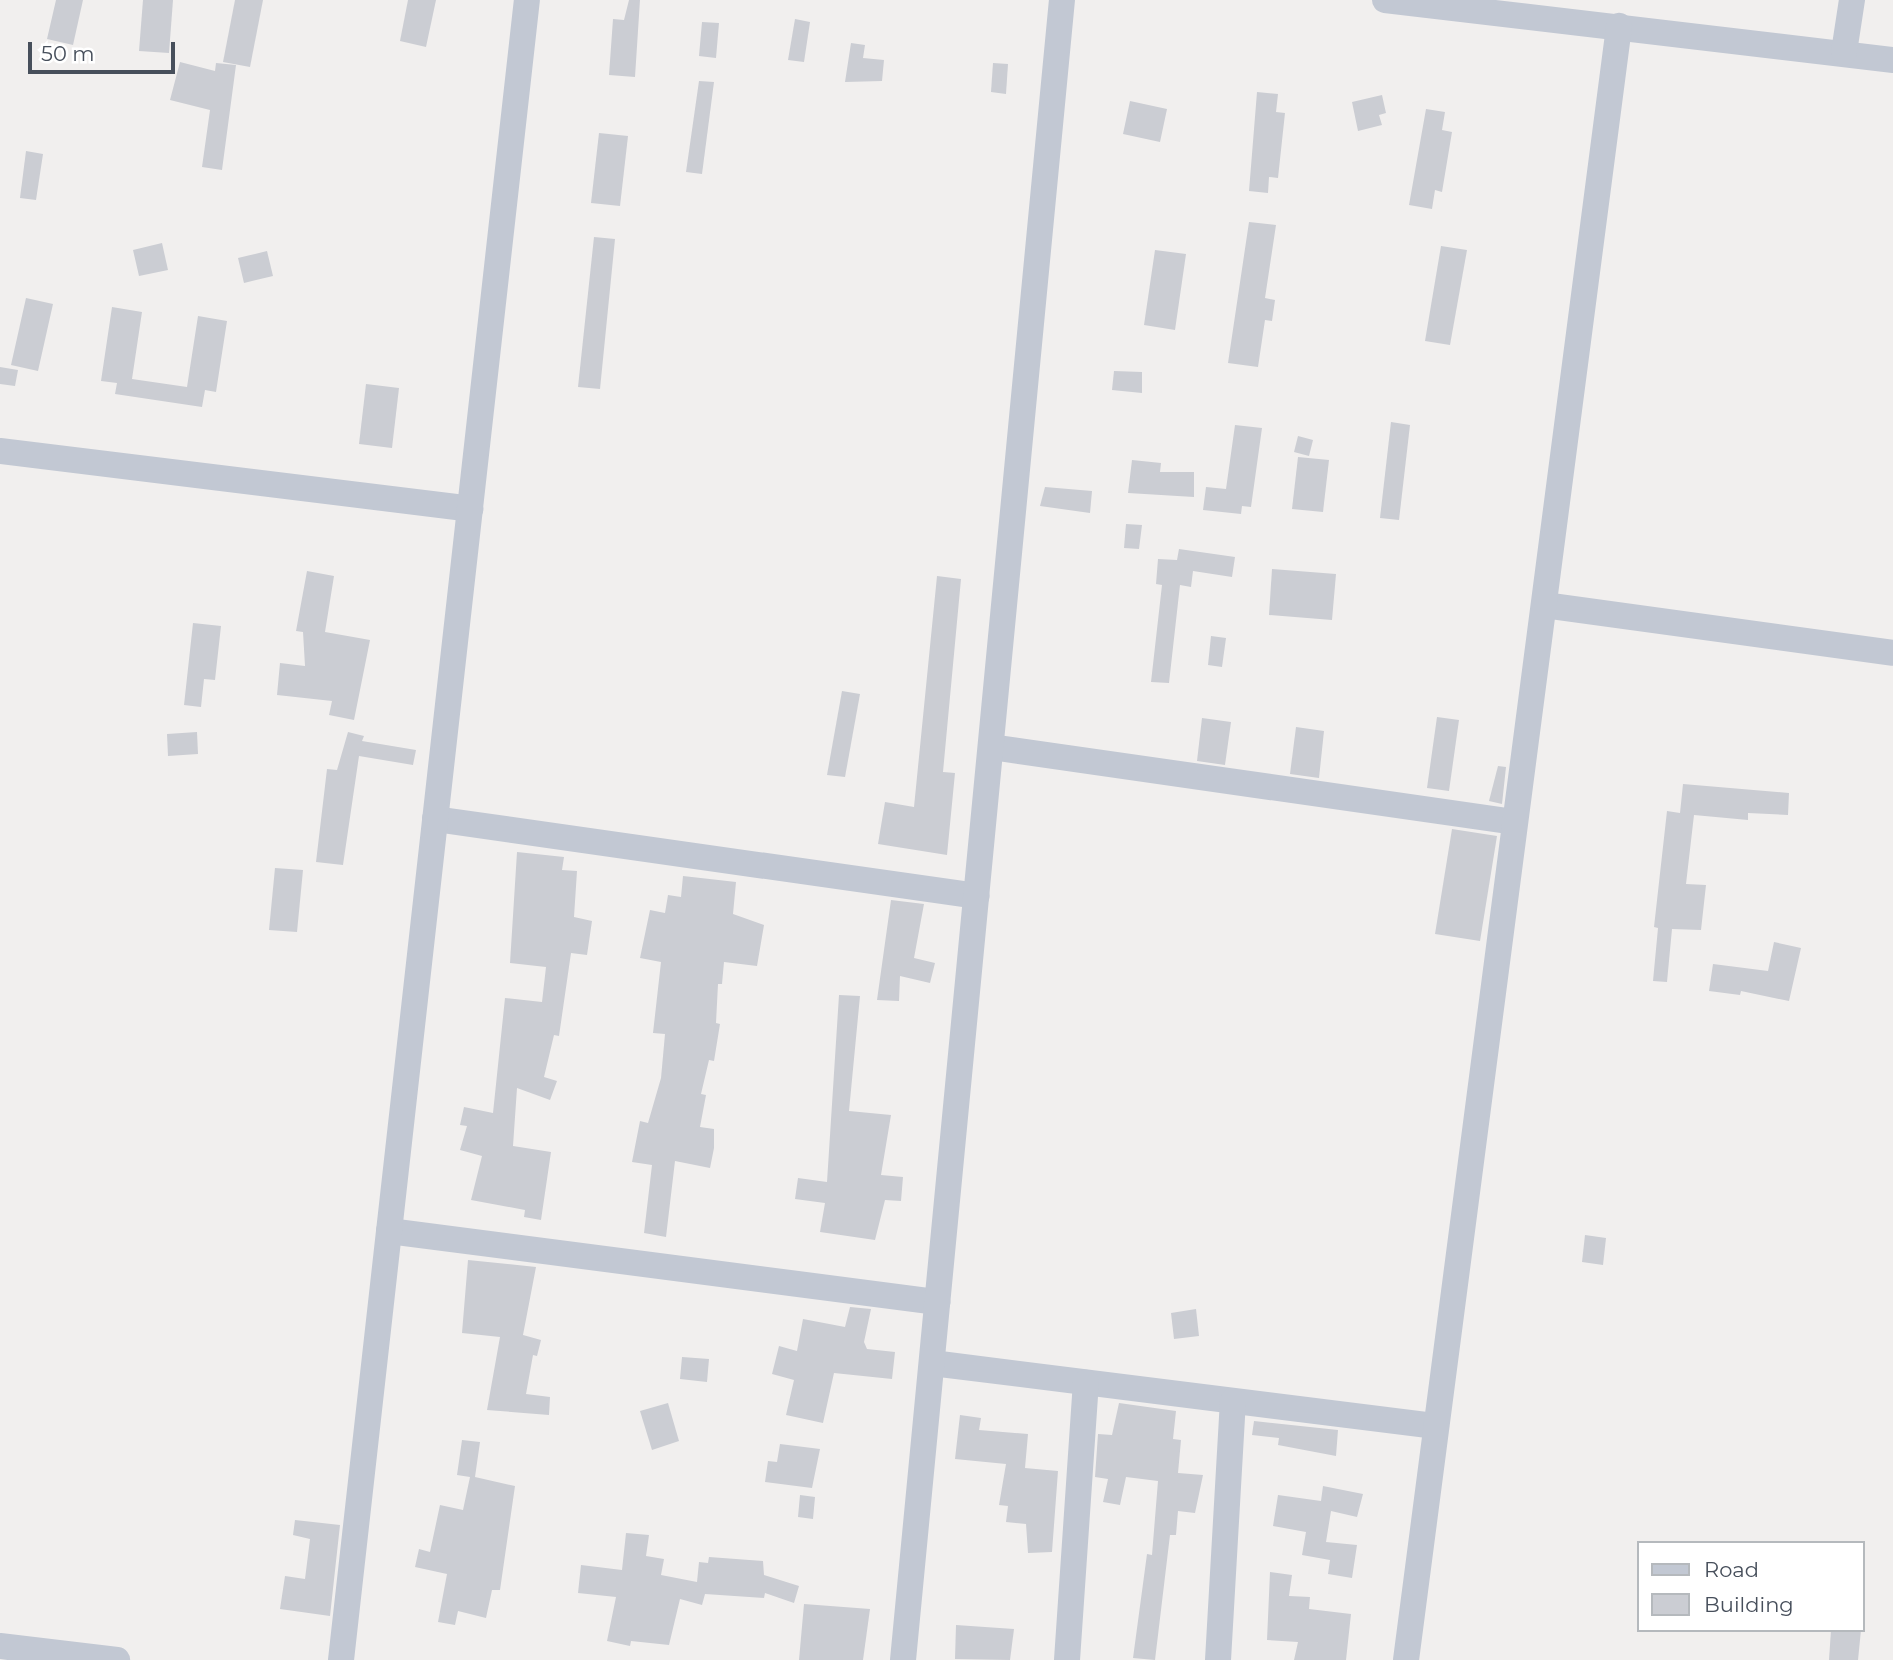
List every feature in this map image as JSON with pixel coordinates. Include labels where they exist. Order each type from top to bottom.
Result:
[{"type":"street","points":[[341,1660],[527,0]]},
{"type":"street","points":[[903,1660],[1062,0]]},
{"type":"street","points":[[1385,0],[1844,51],[1893,60]]},
{"type":"street","points":[[1844,51],[1852,0]]},
{"type":"street","points":[[1406,1660],[1619,26]]},
{"type":"street","points":[[0,451],[470,509]]},
{"type":"street","points":[[1544,605],[1893,653]]},
{"type":"street","points":[[991,747],[1516,822]]},
{"type":"street","points":[[435,819],[977,896]]},
{"type":"street","points":[[389,1231],[937,1302]]},
{"type":"street","points":[[932,1363],[1437,1426]]},
{"type":"street","points":[[1067,1660],[1086,1382]]},
{"type":"street","points":[[1218,1660],[1233,1401]]},
{"type":"street","points":[[0,1646],[117,1660]]},
{"type":"building","points":[[56,0],[83,0],[73,45],[47,39]]},
{"type":"building","points":[[143,0],[173,0],[169,53],[139,51]]},
{"type":"building","points":[[235,0],[263,0],[250,67],[223,62]]},
{"type":"building","points":[[408,0],[436,0],[426,47],[400,41]]},
{"type":"building","points":[[629,0],[640,0],[635,77],[609,75],[613,19],[624,20]]},
{"type":"building","points":[[795,19],[810,22],[804,62],[788,60]]},
{"type":"building","points":[[702,22],[719,23],[716,58],[699,56]]},
{"type":"building","points":[[851,43],[865,45],[863,58],[884,60],[882,81],[845,82]]},
{"type":"building","points":[[180,62],[215,71],[216,63],[236,65],[222,170],[202,167],[210,110],[170,100]]},
{"type":"building","points":[[993,63],[1008,64],[1006,94],[991,92]]},
{"type":"building","points":[[699,81],[714,82],[702,174],[686,172]]},
{"type":"building","points":[[1257,92],[1278,94],[1276,112],[1285,113],[1278,178],[1269,177],[1268,193],[1249,191]]},
{"type":"building","points":[[1382,95],[1386,113],[1379,115],[1382,125],[1358,131],[1352,102]]},
{"type":"building","points":[[1130,101],[1167,109],[1160,142],[1123,134]]},
{"type":"building","points":[[1426,109],[1445,112],[1442,130],[1452,132],[1442,192],[1435,190],[1432,209],[1409,205]]},
{"type":"building","points":[[599,133],[628,136],[620,206],[591,203]]},
{"type":"building","points":[[26,151],[43,154],[36,200],[20,198]]},
{"type":"building","points":[[1249,222],[1276,225],[1265,298],[1275,300],[1272,321],[1265,320],[1258,367],[1228,363]]},
{"type":"building","points":[[594,237],[615,239],[600,389],[578,387]]},
{"type":"building","points":[[162,243],[168,270],[139,276],[133,250]]},
{"type":"building","points":[[1441,246],[1467,250],[1450,345],[1425,341]]},
{"type":"building","points":[[1155,250],[1186,254],[1175,330],[1144,325]]},
{"type":"building","points":[[267,251],[273,276],[244,283],[238,258]]},
{"type":"building","points":[[26,298],[53,304],[38,371],[11,365]]},
{"type":"building","points":[[112,307],[142,312],[132,379],[187,387],[198,316],[227,321],[216,392],[205,390],[202,407],[115,394],[117,383],[101,381]]},
{"type":"building","points":[[0,367],[18,370],[15,386],[0,384]]},
{"type":"building","points":[[1114,371],[1142,372],[1142,393],[1112,390]]},
{"type":"building","points":[[366,384],[399,388],[392,448],[359,444]]},
{"type":"building","points":[[1391,422],[1410,425],[1399,520],[1380,518]]},
{"type":"building","points":[[1235,425],[1262,428],[1251,507],[1242,506],[1241,514],[1203,510],[1206,487],[1226,489]]},
{"type":"building","points":[[1298,436],[1313,440],[1309,456],[1294,452]]},
{"type":"building","points":[[1298,457],[1329,460],[1323,512],[1292,509]]},
{"type":"building","points":[[1132,460],[1161,463],[1160,472],[1194,472],[1194,497],[1128,493]]},
{"type":"building","points":[[1045,487],[1092,491],[1090,513],[1040,506]]},
{"type":"building","points":[[1126,524],[1142,525],[1139,549],[1124,548]]},
{"type":"building","points":[[1179,549],[1235,557],[1232,577],[1193,571],[1191,587],[1180,585],[1169,683],[1151,682],[1162,585],[1156,584],[1158,559],[1177,560]]},
{"type":"building","points":[[1272,569],[1336,574],[1332,620],[1269,615]]},
{"type":"building","points":[[307,571],[334,576],[325,632],[370,640],[354,720],[329,715],[332,701],[277,695],[280,663],[305,666],[303,632],[296,631]]},
{"type":"building","points":[[937,576],[961,579],[943,772],[955,773],[947,855],[878,844],[885,802],[914,807]]},
{"type":"building","points":[[193,623],[221,626],[215,680],[204,679],[201,707],[184,705]]},
{"type":"building","points":[[1211,636],[1226,638],[1222,667],[1208,665]]},
{"type":"building","points":[[842,691],[860,694],[845,777],[827,775]]},
{"type":"building","points":[[1437,717],[1459,720],[1449,791],[1427,788]]},
{"type":"building","points":[[1202,718],[1231,722],[1225,765],[1197,761]]},
{"type":"building","points":[[1296,727],[1324,731],[1319,778],[1290,774]]},
{"type":"building","points":[[197,732],[198,754],[168,756],[167,734]]},
{"type":"building","points":[[348,732],[364,736],[362,741],[416,750],[413,765],[359,756],[343,865],[316,862],[327,769],[337,770]]},
{"type":"building","points":[[1498,766],[1506,767],[1502,804],[1489,801]]},
{"type":"building","points":[[1683,784],[1789,793],[1788,815],[1748,813],[1748,820],[1694,815],[1686,884],[1706,885],[1701,930],[1672,929],[1667,982],[1653,981],[1658,928],[1654,927],[1667,811],[1680,813]]},
{"type":"building","points":[[1452,829],[1497,836],[1480,941],[1435,934]]},
{"type":"building","points":[[517,852],[564,857],[562,870],[577,871],[574,917],[592,921],[587,955],[571,953],[559,1036],[554,1035],[544,1077],[557,1081],[550,1100],[517,1088],[513,1146],[551,1152],[541,1220],[524,1217],[525,1210],[471,1200],[482,1156],[460,1150],[467,1126],[460,1125],[464,1107],[493,1113],[505,998],[542,1002],[546,967],[510,963]]},
{"type":"building","points":[[275,868],[303,870],[297,932],[269,930]]},
{"type":"building","points":[[683,876],[736,882],[733,914],[764,925],[757,966],[724,962],[722,984],[718,984],[716,1023],[720,1024],[714,1061],[709,1060],[701,1094],[706,1095],[700,1127],[714,1129],[710,1168],[675,1161],[666,1237],[644,1233],[652,1165],[632,1162],[640,1121],[648,1123],[661,1078],[665,1034],[653,1033],[661,962],[640,958],[650,910],[665,913],[668,895],[681,897]]},
{"type":"building","points":[[891,900],[924,904],[914,958],[935,963],[930,983],[900,976],[899,1001],[877,1000]]},
{"type":"building","points":[[1774,942],[1801,948],[1789,1001],[1741,991],[1740,995],[1709,991],[1713,964],[1768,971]]},
{"type":"building","points":[[839,995],[860,996],[849,1111],[891,1115],[881,1175],[903,1177],[901,1201],[885,1200],[875,1240],[820,1232],[825,1203],[795,1199],[798,1178],[827,1182]]},
{"type":"building","points":[[1585,1235],[1606,1238],[1603,1265],[1582,1262]]},
{"type":"building","points":[[468,1260],[536,1267],[523,1335],[541,1340],[537,1356],[533,1355],[526,1394],[550,1397],[549,1415],[487,1410],[500,1337],[462,1333]]},
{"type":"building","points":[[850,1307],[871,1309],[864,1342],[867,1349],[895,1352],[892,1379],[834,1373],[823,1423],[786,1415],[794,1380],[772,1374],[779,1346],[797,1351],[803,1319],[845,1327]]},
{"type":"building","points":[[1196,1309],[1199,1336],[1174,1339],[1171,1313]]},
{"type":"building","points":[[682,1357],[709,1359],[707,1382],[680,1379]]},
{"type":"building","points":[[668,1403],[679,1441],[652,1450],[640,1411]]},
{"type":"building","points":[[1119,1403],[1176,1411],[1173,1439],[1181,1440],[1178,1473],[1203,1475],[1195,1513],[1178,1511],[1176,1535],[1170,1535],[1155,1660],[1133,1658],[1147,1554],[1152,1555],[1158,1481],[1126,1477],[1120,1505],[1103,1502],[1108,1479],[1095,1477],[1098,1434],[1112,1435]]},
{"type":"building","points":[[960,1415],[981,1418],[979,1430],[1028,1434],[1025,1468],[1058,1471],[1052,1552],[1028,1553],[1026,1524],[1006,1522],[1008,1506],[999,1505],[1006,1464],[955,1459]]},
{"type":"building","points":[[1254,1421],[1338,1430],[1336,1456],[1278,1445],[1279,1438],[1252,1435]]},
{"type":"building","points":[[462,1440],[480,1442],[475,1477],[515,1486],[500,1590],[492,1590],[486,1618],[458,1611],[455,1625],[438,1622],[447,1574],[415,1567],[419,1549],[430,1552],[440,1505],[463,1510],[470,1477],[457,1475]]},
{"type":"building","points":[[780,1444],[820,1449],[812,1488],[765,1482],[768,1461],[777,1462]]},
{"type":"building","points":[[1323,1486],[1363,1494],[1357,1517],[1331,1511],[1326,1542],[1357,1545],[1352,1578],[1328,1574],[1330,1560],[1302,1555],[1306,1532],[1273,1526],[1278,1495],[1321,1501]]},
{"type":"building","points":[[800,1495],[815,1497],[813,1519],[798,1517]]},
{"type":"building","points":[[295,1520],[340,1525],[330,1616],[280,1609],[285,1576],[305,1579],[310,1539],[293,1535]]},
{"type":"building","points":[[626,1533],[649,1535],[646,1556],[664,1559],[661,1575],[697,1582],[699,1562],[708,1563],[709,1557],[763,1561],[764,1575],[799,1586],[794,1603],[765,1593],[764,1598],[705,1594],[702,1605],[680,1599],[669,1645],[631,1641],[630,1646],[607,1641],[616,1597],[578,1593],[581,1565],[622,1570]]},
{"type":"building","points":[[1270,1572],[1292,1575],[1289,1596],[1310,1597],[1309,1609],[1351,1614],[1346,1660],[1294,1660],[1298,1642],[1267,1640]]},
{"type":"building","points":[[804,1604],[870,1609],[863,1660],[799,1660]]},
{"type":"building","points":[[956,1625],[1014,1629],[1010,1660],[955,1659]]},
{"type":"building","points":[[1831,1632],[1861,1632],[1858,1660],[1829,1660]]}]
